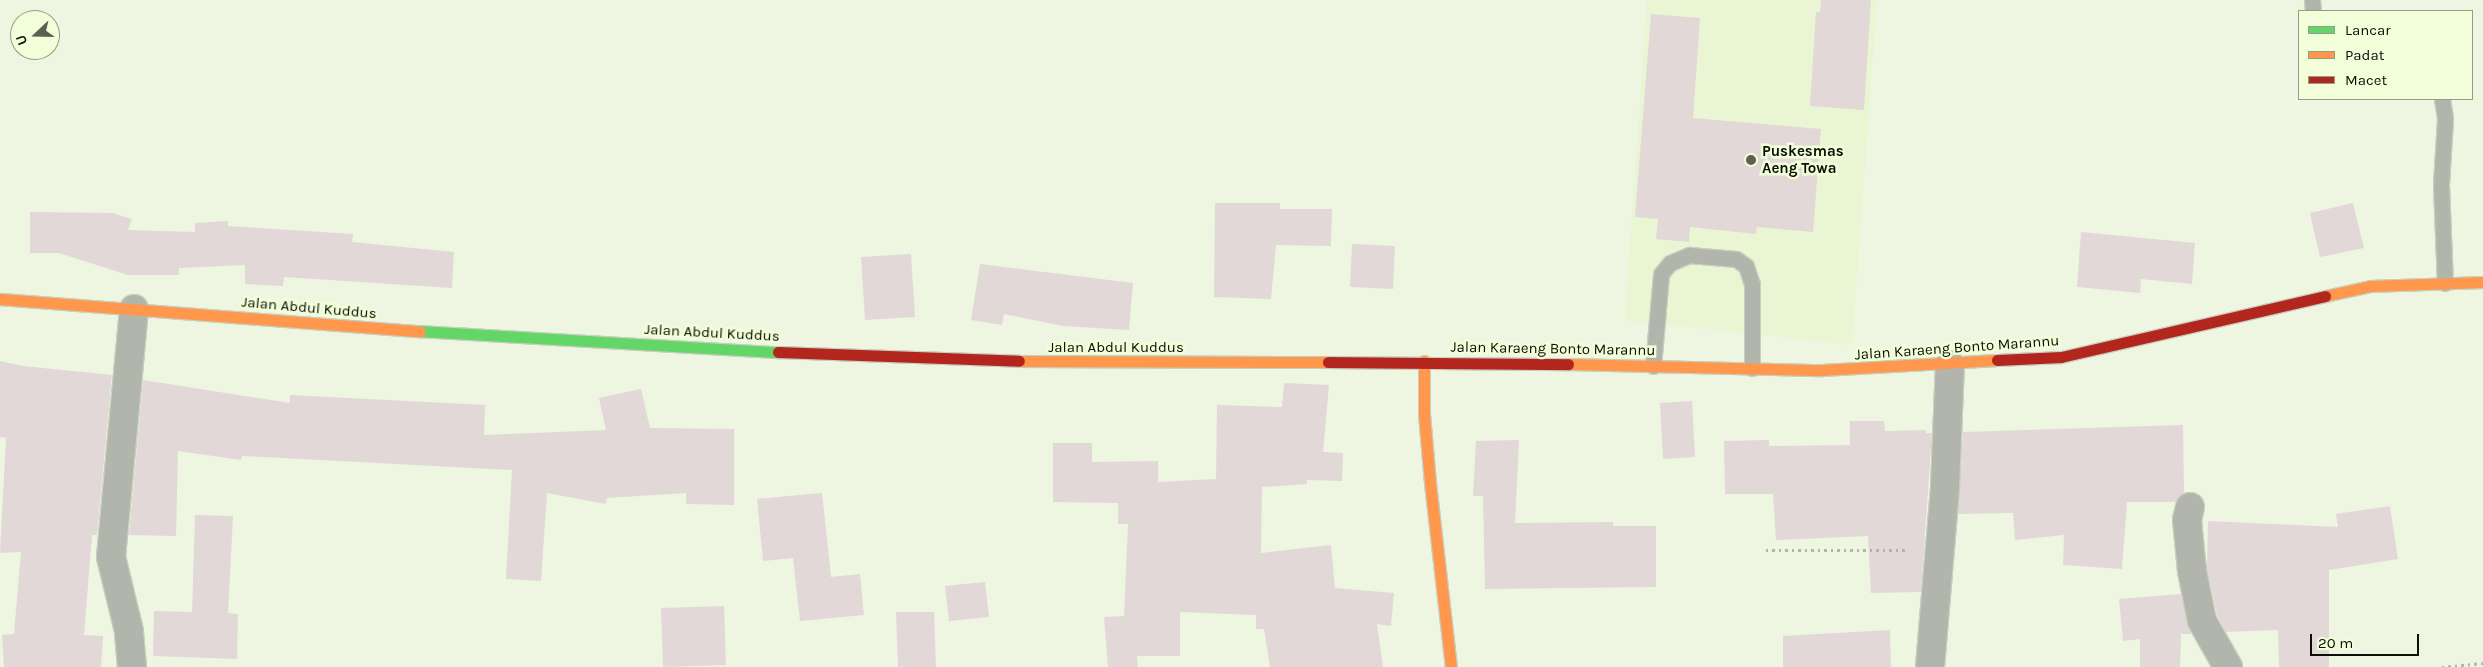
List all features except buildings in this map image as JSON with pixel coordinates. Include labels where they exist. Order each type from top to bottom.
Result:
[{"type":"main road","name":"Jalan Karaeng Bonto Marannu","points":[[1424,362],[1872,370],[1950,365],[2061,356],[2341,291],[2370,286],[2483,282]]},
{"type":"main road","name":"Jalan Abdul Kuddus","points":[[0,299],[377,329],[891,358],[1120,364],[1424,362]]},
{"type":"main road","points":[[1424,362],[1428,463],[1451,667]]},
{"type":"street","points":[[132,667],[129,631],[111,557],[134,309]]},
{"type":"street","points":[[1930,667],[1940,550],[1950,365]]},
{"type":"street","points":[[2190,508],[2187,520],[2192,572],[2202,621],[2228,667]]},
{"type":"lane","points":[[2442,100],[2445,119],[2442,185],[2445,283]]},
{"type":"lane","points":[[1653,366],[1661,274],[1670,263],[1688,256],[1736,259],[1746,266],[1752,284],[1752,368]]},
{"type":"path","points":[[1766,550],[1940,550]]},
{"type":"path","points":[[2442,667],[2483,663]]},
{"type":"shaded area","name":"Puskesmas Aeng Towa","points":[[1647,0],[1877,0],[1852,345],[1625,320]]},
{"type":"traffic: fast","points":[[420,331],[778,352]]},
{"type":"traffic: slow","points":[[2325,296],[2370,286],[2483,282]]},
{"type":"traffic: slow","points":[[0,299],[420,331]]},
{"type":"traffic: slow","points":[[1568,364],[1822,370],[1997,360]]},
{"type":"traffic: slow","points":[[1019,361],[1328,362]]},
{"type":"traffic: slow","points":[[1424,361],[1424,414],[1430,483],[1451,667]]},
{"type":"traffic: jam","points":[[1997,360],[2061,357],[2325,296]]},
{"type":"traffic: jam","points":[[778,352],[1019,361]]},
{"type":"traffic: jam","points":[[1328,362],[1568,364]]},
{"type":"place","name":"Puskesmas Aeng Towa","points":[[1751,160]]}]
